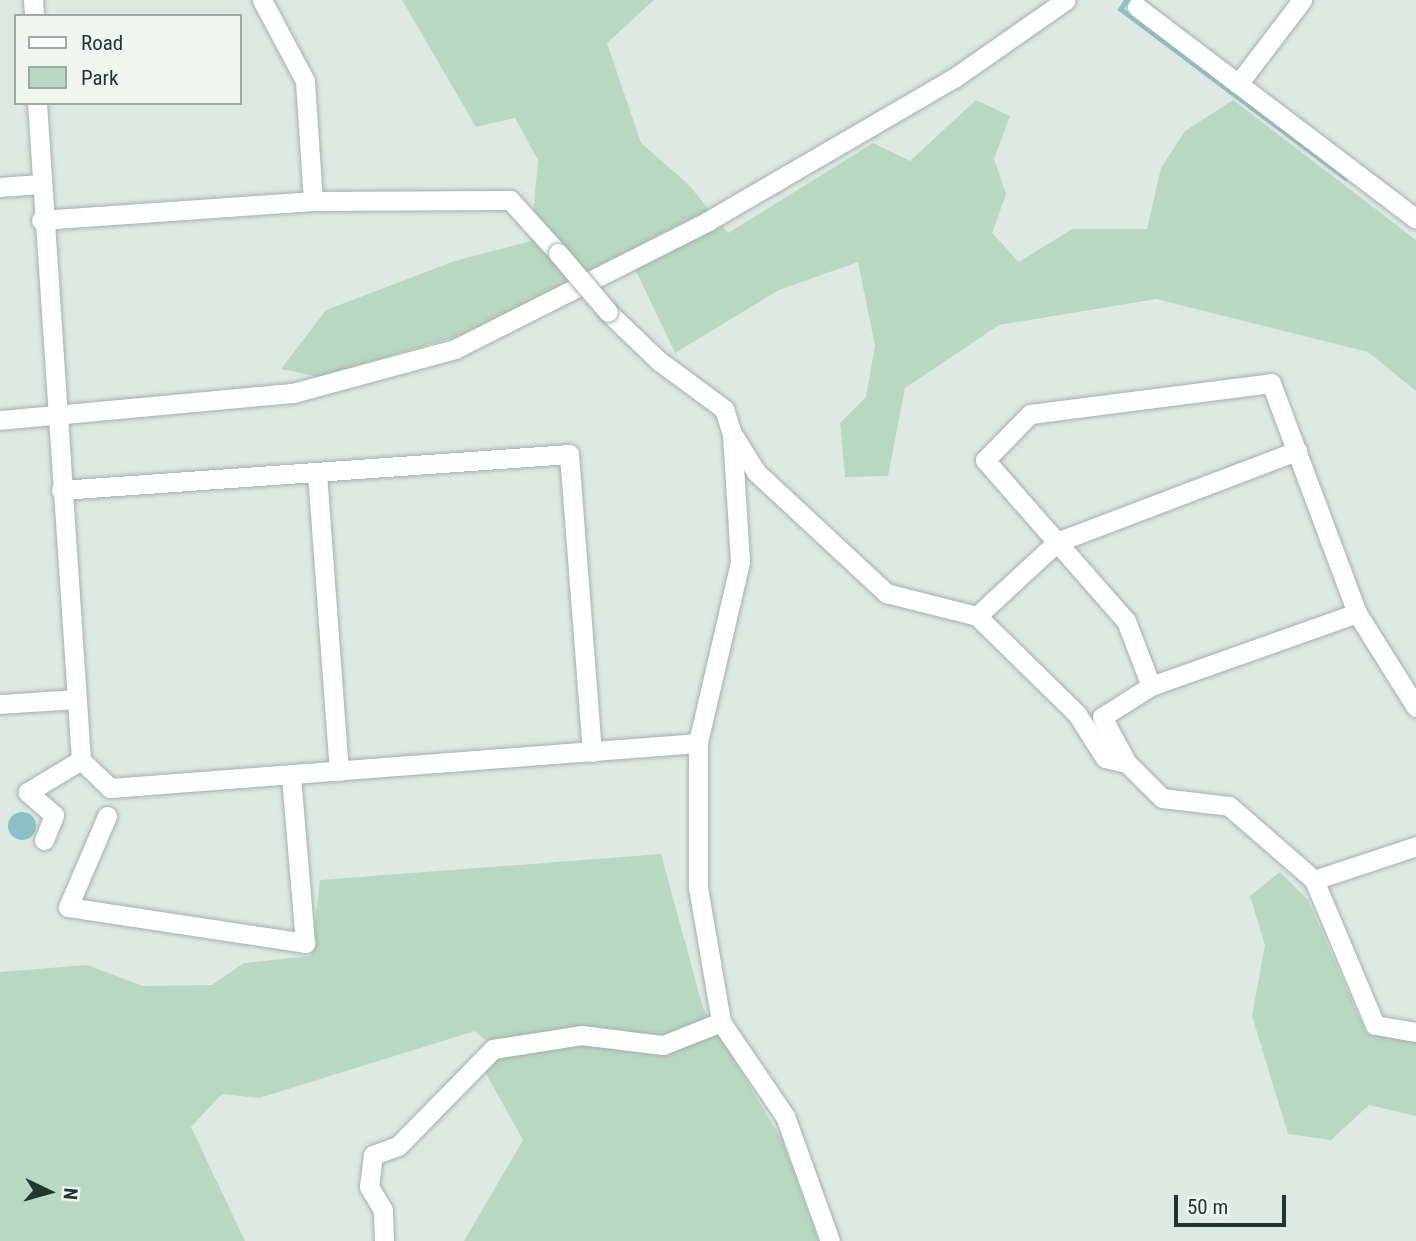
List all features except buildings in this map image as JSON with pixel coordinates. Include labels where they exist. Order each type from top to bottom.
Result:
[{"type":"street","points":[[262,0],[304,81],[313,201]]},
{"type":"street","points":[[0,421],[293,393],[455,349],[708,221],[954,78],[1066,0]]},
{"type":"street","points":[[1238,84],[1302,0]]},
{"type":"street","points":[[1137,7],[1416,219]]},
{"type":"street","points":[[37,105],[41,220],[81,760],[110,788],[290,777],[698,743]]},
{"type":"street","points":[[0,187],[40,184]]},
{"type":"street","points":[[41,220],[313,201],[510,200],[608,312],[659,361],[724,409],[732,434],[740,562],[698,743],[698,887],[721,1022],[785,1116],[830,1241]]},
{"type":"street","points":[[1151,686],[1126,621],[985,460],[1030,414],[1270,383],[1357,612],[1416,707]]},
{"type":"street","points":[[732,434],[756,472],[886,593],[977,616],[1077,714],[1105,758],[1127,763]]},
{"type":"street","points":[[977,616],[1057,542],[1297,451]]},
{"type":"street","points":[[61,490],[569,454],[592,751]]},
{"type":"street","points":[[317,473],[339,771]]},
{"type":"street","points":[[1357,612],[1151,686],[1102,717],[1127,763],[1163,798],[1229,806],[1314,880],[1375,1026],[1416,1032]]},
{"type":"street","points":[[0,704],[75,699]]},
{"type":"street","points":[[44,840],[54,815],[28,792],[81,760]]},
{"type":"street","points":[[107,816],[68,907],[304,943],[290,777]]},
{"type":"street","points":[[1314,880],[1416,846]]},
{"type":"street","points":[[384,1241],[383,1210],[369,1187],[373,1155],[398,1146],[493,1049],[581,1035],[663,1045],[721,1022]]},
{"type":"green space","points":[[402,0],[654,0],[607,43],[641,143],[689,185],[728,233],[873,143],[910,161],[976,100],[1010,116],[994,159],[1006,194],[992,233],[1019,262],[1072,229],[1147,229],[1161,168],[1185,131],[1233,100],[1416,240],[1416,391],[1368,352],[1156,299],[999,325],[905,388],[888,476],[845,477],[840,423],[866,397],[875,346],[858,262],[779,290],[675,353],[627,252],[471,332],[319,377],[281,369],[326,310],[455,261],[531,241],[538,160],[515,118],[476,127]]},
{"type":"green space","points":[[661,854],[703,1008],[782,1140],[819,1241],[464,1241],[523,1140],[484,1070],[501,1054],[475,1031],[259,1098],[222,1094],[191,1127],[245,1241],[0,1241],[0,972],[87,965],[143,986],[212,985],[244,963],[311,956],[320,880]]},
{"type":"green space","points":[[1280,872],[1308,900],[1366,1033],[1416,1041],[1416,1116],[1369,1105],[1331,1140],[1288,1134],[1252,1016],[1265,945],[1250,896]]},
{"type":"water","points":[[22,812],[32,816],[36,826],[32,836],[22,840],[12,836],[8,826],[12,816]]},
{"type":"waterway","points":[[1127,0],[1121,9],[1346,178]]}]
